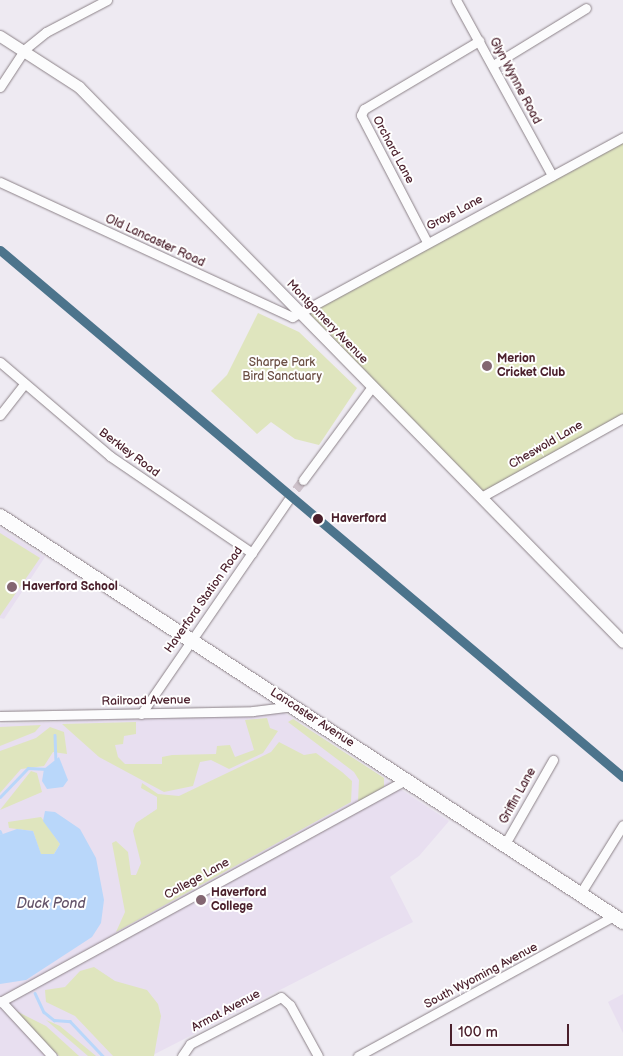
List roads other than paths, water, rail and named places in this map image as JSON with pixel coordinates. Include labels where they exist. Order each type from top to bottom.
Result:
[{"type":"highway","name":"Lancaster Avenue","points":[[0,516],[619,919]]},
{"type":"main road","name":"Montgomery Avenue","points":[[0,36],[26,49],[79,87],[371,388],[483,496],[623,642]]},
{"type":"street","points":[[0,86],[26,49],[46,32],[107,0]]},
{"type":"street","name":"Glyn Wynne Road","points":[[456,0],[552,175]]},
{"type":"street","points":[[493,65],[586,8]]},
{"type":"street","name":"Orchard Lane","points":[[427,242],[361,115],[364,109],[479,41]]},
{"type":"street","name":"Grays Lane","points":[[300,314],[427,242],[623,137]]},
{"type":"street","name":"Old Lancaster Road","points":[[0,182],[283,315],[300,314]]},
{"type":"street","name":"Berkley Road","points":[[0,362],[110,456],[252,554]]},
{"type":"street","points":[[0,415],[24,384]]},
{"type":"street","points":[[303,480],[371,388]]},
{"type":"street","name":"Cheswold Lane","points":[[483,496],[623,418]]},
{"type":"street","name":"Haverford Station Road","points":[[141,714],[288,500]]},
{"type":"street","name":"Railroad Avenue","points":[[0,716],[141,714],[292,706]]},
{"type":"street","name":"Griffin Lane","points":[[504,844],[553,760]]},
{"type":"street","name":"College Lane","points":[[0,1001],[405,780]]},
{"type":"street","points":[[580,894],[623,825]]},
{"type":"street","name":"South Wyoming Avenue","points":[[358,1056],[619,919]]},
{"type":"street","name":"Armat Avenue","points":[[182,1054],[202,1037],[284,998],[318,1056]]},
{"type":"street","points":[[0,1001],[52,1056]]},
{"type":"water","points":[[59,757],[68,780],[63,787],[47,789],[42,781],[44,769]]},
{"type":"water","name":"Duck Pond","points":[[45,811],[55,812],[80,829],[96,858],[104,900],[101,923],[92,937],[26,980],[0,984],[0,835],[17,829],[33,831],[41,854],[54,854],[60,844],[43,821]]},
{"type":"waterway","points":[[55,735],[56,759]]},
{"type":"waterway","points":[[0,797],[28,768],[47,769]]},
{"type":"waterway","points":[[35,993],[44,1012],[54,1020],[70,1021],[103,1056]]},
{"type":"tunnel","points":[[288,500],[303,480]]},
{"type":"place","name":"Merion Cricket Club","points":[[487,366]]},
{"type":"place","name":"Haverford","points":[[318,519]]},
{"type":"place","name":"Haverford School","points":[[12,587]]},
{"type":"place","name":"Haverford College","points":[[201,900]]},
{"type":"park label","name":"Sharpe Park Bird Sanctuary","points":[[282,370]]}]
